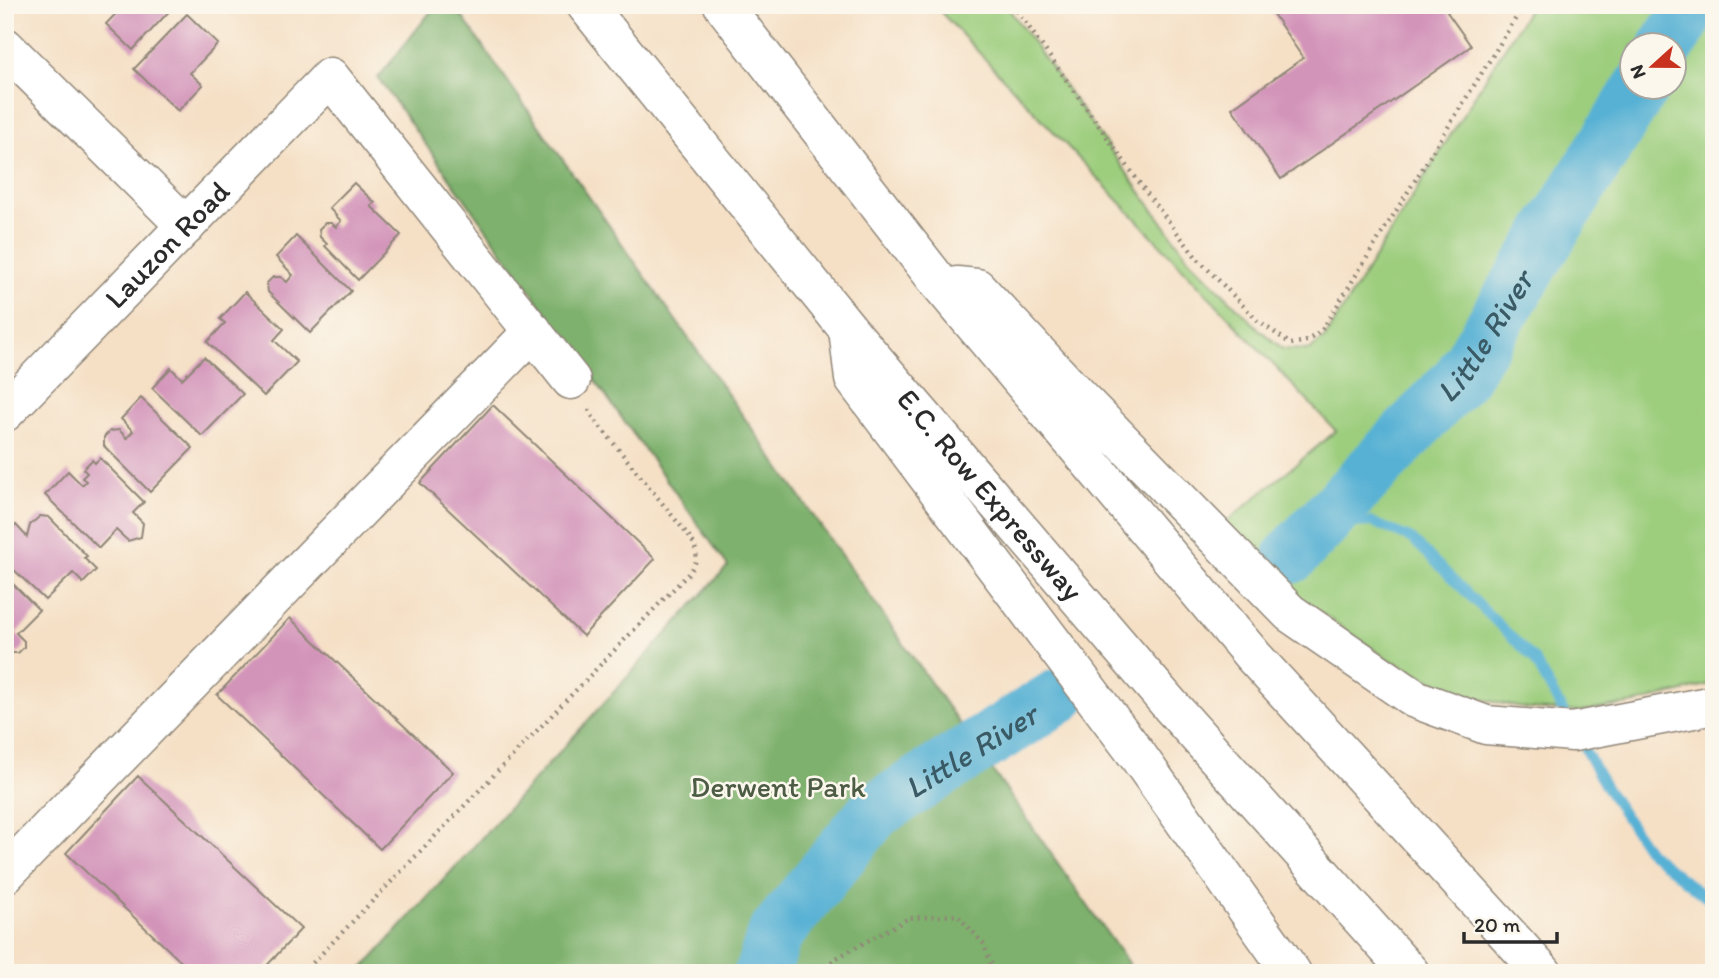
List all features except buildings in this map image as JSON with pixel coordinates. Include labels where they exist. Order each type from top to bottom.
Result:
[{"type":"main road","name":"E.C. Row Expressway","points":[[586,5],[848,328],[1170,705],[1410,973]]},
{"type":"main road","points":[[723,5],[940,284],[1253,656],[1543,973]]},
{"type":"main road","points":[[5,47],[186,226]]},
{"type":"main road","name":"Lauzon Road","points":[[5,412],[330,77],[533,331]]},
{"type":"main road","points":[[940,284],[977,288],[1076,394],[1290,613],[1415,699],[1486,725],[1573,732],[1714,705]]},
{"type":"main road","points":[[848,328],[854,379],[1138,756],[1292,973]]},
{"type":"main road","points":[[5,874],[533,331],[571,380]]},
{"type":"path","points":[[1013,5],[1146,192],[1196,257],[1258,321],[1291,344],[1307,341],[1322,330],[1524,5]]},
{"type":"path","points":[[303,973],[696,563],[696,550],[692,540],[594,419],[571,380]]},
{"type":"path","points":[[823,973],[833,960],[909,918],[957,915],[983,943],[995,973]]},
{"type":"green space","name":"Derwent Park","points":[[436,5],[454,5],[1135,973],[359,973],[728,566],[378,78]]},
{"type":"green space","points":[[934,5],[1006,5],[1189,259],[1260,330],[1283,349],[1310,350],[1325,338],[1531,5],[1714,5],[1714,683],[1641,702],[1580,712],[1527,709],[1462,695],[1388,659],[1285,588],[1225,523],[1336,431]]},
{"type":"waterway","name":"Little River","points":[[1676,32],[1693,5]]},
{"type":"waterway","name":"Little River","points":[[1291,556],[1461,377],[1632,102]]},
{"type":"waterway","points":[[1320,525],[1372,522],[1412,539],[1534,659],[1564,713]]},
{"type":"waterway","name":"Little River","points":[[762,973],[775,934],[875,811],[1059,696]]},
{"type":"waterway","points":[[1585,750],[1605,786],[1649,852],[1705,897],[1714,901]]}]
